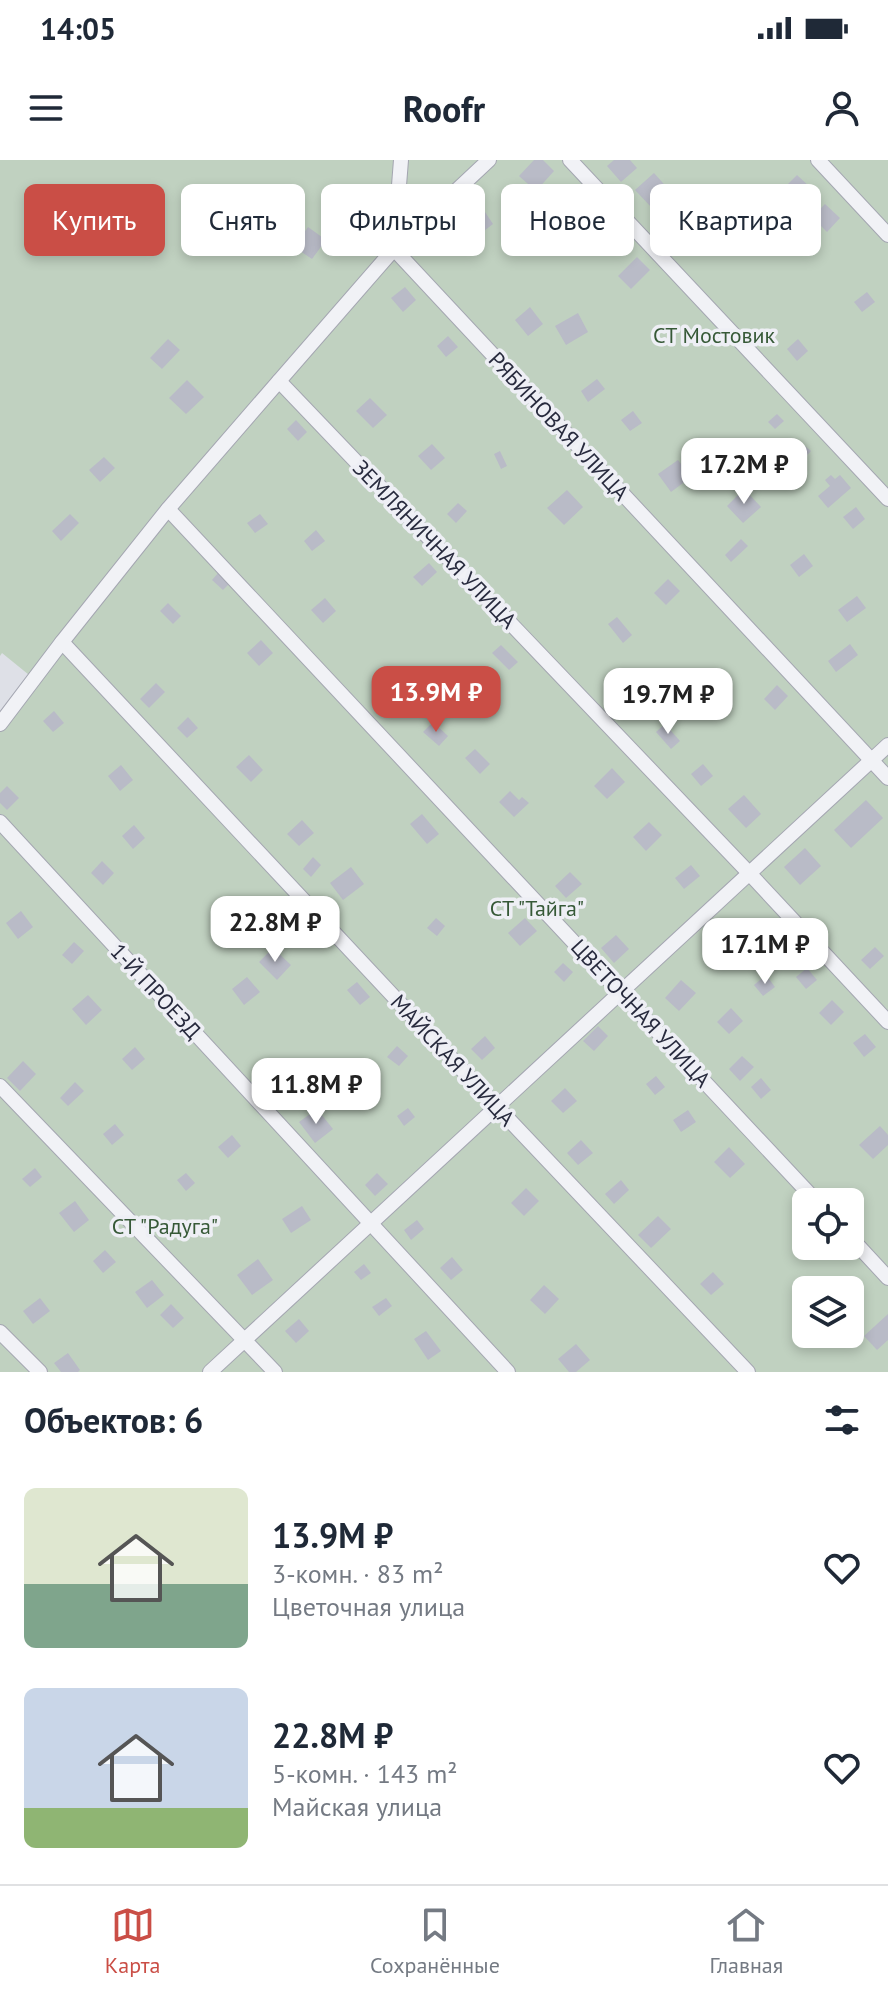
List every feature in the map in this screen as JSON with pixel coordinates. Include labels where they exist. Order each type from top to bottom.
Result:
[{"type":"street","points":[[399,184],[401,160]]},
{"type":"street","points":[[463,184],[489,160]]},
{"type":"street","points":[[570,160],[888,499]]},
{"type":"street","points":[[818,160],[888,235]]},
{"type":"street","points":[[0,724],[168,509],[388,256]]},
{"type":"street","name":"РЯБИНОВАЯ УЛИЦА","points":[[401,256],[888,778]]},
{"type":"street","name":"ЗЕМЛЯНИЧНАЯ УЛИЦА","points":[[279,381],[888,1022]]},
{"type":"street","name":"ЦВЕТОЧНАЯ УЛИЦА","points":[[168,509],[804,1188]]},
{"type":"street","name":"МАЙСКАЯ УЛИЦА","points":[[62,642],[748,1372]]},
{"type":"street","points":[[210,1372],[888,745]]},
{"type":"street","name":"1-Й ПРОЕЗД","points":[[0,822],[508,1372]]},
{"type":"street","points":[[0,1086],[275,1372]]},
{"type":"street","points":[[864,1252],[888,1278]]},
{"type":"street","points":[[0,1332],[40,1372]]},
{"type":"green space","name":"СТ \"Тайга\"","points":[[0,160],[888,160],[888,1372],[0,1372],[0,724],[34,679],[2,653],[0,656]]},
{"type":"building","points":[[534,160],[543,160],[554,171],[542,184],[528,184],[519,176]]},
{"type":"building","points":[[614,160],[630,160],[637,168],[621,182],[607,166]]},
{"type":"building","points":[[654,173],[664,184],[650,184],[650,206],[635,190]]},
{"type":"building","points":[[797,175],[807,184],[788,184]]},
{"type":"building","points":[[825,204],[840,218],[827,232],[821,226],[821,208]]},
{"type":"building","points":[[485,212],[493,224],[485,230]]},
{"type":"building","points":[[308,227],[321,236],[321,247],[312,259],[305,254],[305,231]]},
{"type":"building","points":[[637,257],[650,270],[631,289],[618,276]]},
{"type":"building","points":[[405,287],[416,300],[403,312],[391,298]]},
{"type":"building","points":[[867,292],[875,302],[862,312],[854,302]]},
{"type":"building","points":[[530,307],[543,324],[528,336],[515,320]]},
{"type":"building","points":[[578,313],[588,332],[566,345],[555,326]]},
{"type":"building","points":[[448,336],[458,347],[446,357],[437,346]]},
{"type":"building","points":[[168,339],[180,350],[162,369],[150,358]]},
{"type":"building","points":[[798,339],[808,351],[797,361],[787,349]]},
{"type":"building","points":[[597,379],[605,389],[588,402],[581,391]]},
{"type":"building","points":[[187,380],[204,397],[186,414],[169,398]]},
{"type":"building","points":[[370,398],[387,415],[373,428],[356,411]]},
{"type":"building","points":[[633,411],[642,423],[630,431],[621,420]]},
{"type":"building","points":[[777,414],[784,421],[775,429],[768,422]]},
{"type":"building","points":[[296,420],[307,432],[298,441],[287,429]]},
{"type":"building","points":[[432,444],[445,458],[431,470],[418,456]]},
{"type":"building","points":[[805,446],[811,451],[800,463],[794,458]]},
{"type":"building","points":[[500,451],[507,466],[501,469],[494,454]]},
{"type":"building","points":[[104,457],[115,468],[100,482],[89,470]]},
{"type":"building","points":[[678,460],[691,477],[671,492],[658,474]]},
{"type":"building","points":[[831,475],[835,479],[840,475],[851,488],[828,508],[818,496],[830,486],[825,480]]},
{"type":"building","points":[[744,489],[761,507],[743,523],[727,506]]},
{"type":"building","points":[[567,490],[583,507],[564,525],[547,508]]},
{"type":"building","points":[[458,503],[467,511],[456,523],[447,514]]},
{"type":"building","points":[[856,507],[865,519],[853,529],[843,517]]},
{"type":"building","points":[[70,514],[79,523],[61,541],[52,531]]},
{"type":"building","points":[[260,514],[268,524],[255,533],[247,523]]},
{"type":"building","points":[[316,530],[325,541],[312,551],[304,541]]},
{"type":"building","points":[[741,539],[748,546],[731,562],[725,555]]},
{"type":"building","points":[[804,554],[813,566],[799,577],[790,565]]},
{"type":"building","points":[[429,563],[437,572],[422,586],[413,577]]},
{"type":"building","points":[[219,572],[230,583],[223,590],[212,580]]},
{"type":"building","points":[[668,579],[680,591],[666,605],[654,593]]},
{"type":"building","points":[[857,596],[866,608],[847,622],[838,610]]},
{"type":"building","points":[[325,598],[336,611],[323,623],[311,610]]},
{"type":"building","points":[[168,603],[181,616],[173,624],[160,611]]},
{"type":"building","points":[[617,617],[632,635],[623,643],[608,624]]},
{"type":"building","points":[[261,640],[273,653],[259,666],[247,653]]},
{"type":"building","points":[[850,644],[858,655],[836,672],[828,661]]},
{"type":"building","points":[[501,645],[518,662],[509,670],[492,653]]},
{"type":"building","points":[[156,683],[165,692],[149,708],[140,699]]},
{"type":"building","points":[[777,685],[788,696],[775,710],[764,699]]},
{"type":"building","points":[[54,711],[64,723],[53,732],[43,721]]},
{"type":"building","points":[[188,717],[198,728],[187,738],[177,728]]},
{"type":"building","points":[[433,722],[448,736],[439,746],[423,732]]},
{"type":"building","points":[[665,724],[680,741],[671,749],[656,732]]},
{"type":"building","points":[[475,749],[490,764],[480,774],[465,758]]},
{"type":"building","points":[[249,755],[263,770],[251,782],[236,767]]},
{"type":"building","points":[[703,764],[713,776],[701,786],[691,774]]},
{"type":"building","points":[[121,765],[133,780],[120,791],[108,776]]},
{"type":"building","points":[[612,768],[625,782],[607,799],[594,786]]},
{"type":"building","points":[[7,786],[19,798],[7,810],[0,803],[0,793]]},
{"type":"building","points":[[510,791],[519,800],[522,797],[529,803],[514,817],[499,802]]},
{"type":"building","points":[[744,795],[761,814],[746,828],[728,809]]},
{"type":"building","points":[[866,800],[883,818],[851,848],[834,830]]},
{"type":"building","points":[[422,814],[439,834],[427,844],[410,824]]},
{"type":"building","points":[[302,820],[314,833],[299,846],[287,834]]},
{"type":"building","points":[[649,822],[662,835],[646,851],[633,837]]},
{"type":"building","points":[[134,825],[145,838],[133,849],[122,836]]},
{"type":"building","points":[[805,848],[821,866],[800,885],[784,867]]},
{"type":"building","points":[[313,857],[321,865],[311,877],[303,869]]},
{"type":"building","points":[[102,861],[114,873],[103,885],[91,873]]},
{"type":"building","points":[[691,865],[700,876],[684,889],[675,878]]},
{"type":"building","points":[[351,867],[364,884],[343,900],[330,883]]},
{"type":"building","points":[[570,872],[582,884],[566,898],[555,886]]},
{"type":"building","points":[[21,911],[33,927],[18,939],[6,923]]},
{"type":"building","points":[[436,918],[445,926],[437,936],[427,928]]},
{"type":"building","points":[[525,918],[537,931],[520,946],[508,933]]},
{"type":"building","points":[[764,921],[774,933],[758,949],[747,938]]},
{"type":"building","points":[[616,935],[629,949],[614,963],[601,948]]},
{"type":"building","points":[[74,942],[84,951],[72,964],[62,955]]},
{"type":"building","points":[[790,947],[800,958],[787,970],[777,959]]},
{"type":"building","points":[[875,947],[884,956],[870,969],[861,960]]},
{"type":"building","points":[[273,948],[291,965],[277,980],[259,962]]},
{"type":"building","points":[[563,963],[573,972],[564,982],[554,972]]},
{"type":"building","points":[[807,968],[817,980],[806,989],[796,977]]},
{"type":"building","points":[[766,975],[775,987],[763,996],[754,985]]},
{"type":"building","points":[[247,977],[260,992],[244,1005],[232,989]]},
{"type":"building","points":[[681,980],[696,993],[679,1011],[665,998]]},
{"type":"building","points":[[357,982],[370,997],[360,1005],[347,990]]},
{"type":"building","points":[[88,995],[102,1010],[86,1025],[72,1009]]},
{"type":"building","points":[[832,1000],[844,1012],[831,1025],[819,1013]]},
{"type":"building","points":[[731,1008],[743,1021],[729,1034],[717,1022]]},
{"type":"building","points":[[598,1026],[608,1036],[594,1051],[583,1041]]},
{"type":"building","points":[[865,1034],[876,1047],[864,1057],[853,1043]]},
{"type":"building","points":[[485,1036],[495,1048],[482,1060],[471,1049]]},
{"type":"building","points":[[397,1046],[408,1056],[399,1066],[387,1057]]},
{"type":"building","points":[[135,1047],[145,1059],[132,1070],[122,1059]]},
{"type":"building","points":[[742,1056],[754,1067],[740,1081],[729,1069]]},
{"type":"building","points":[[23,1061],[36,1074],[20,1091],[7,1078]]},
{"type":"building","points":[[286,1070],[301,1089],[281,1105],[266,1086]]},
{"type":"building","points":[[656,1076],[665,1087],[655,1095],[646,1084]]},
{"type":"building","points":[[761,1078],[771,1090],[761,1099],[751,1087]]},
{"type":"building","points":[[75,1082],[84,1091],[68,1106],[60,1098]]},
{"type":"building","points":[[565,1088],[577,1101],[563,1113],[551,1101]]},
{"type":"building","points":[[408,1108],[415,1117],[404,1126],[397,1116]]},
{"type":"building","points":[[317,1109],[333,1129],[315,1143],[299,1122]]},
{"type":"building","points":[[688,1110],[696,1122],[681,1132],[673,1120]]},
{"type":"building","points":[[115,1124],[124,1135],[112,1145],[103,1134]]},
{"type":"building","points":[[880,1126],[888,1135],[888,1145],[873,1159],[859,1145]]},
{"type":"building","points":[[232,1135],[241,1146],[228,1158],[218,1147]]},
{"type":"building","points":[[581,1140],[593,1153],[578,1165],[567,1153]]},
{"type":"building","points":[[729,1147],[745,1164],[730,1178],[714,1162]]},
{"type":"building","points":[[35,1168],[42,1177],[30,1187],[22,1179]]},
{"type":"building","points":[[186,1173],[195,1183],[186,1191],[177,1180]]},
{"type":"building","points":[[377,1173],[388,1184],[375,1196],[365,1185]]},
{"type":"building","points":[[621,1180],[629,1190],[614,1204],[605,1194]]},
{"type":"building","points":[[526,1188],[539,1201],[524,1216],[511,1203]]},
{"type":"building","points":[[75,1201],[89,1220],[74,1232],[59,1213]]},
{"type":"building","points":[[302,1206],[311,1220],[291,1233],[282,1219]]},
{"type":"building","points":[[658,1216],[671,1229],[651,1248],[638,1235]]},
{"type":"building","points":[[417,1220],[424,1229],[411,1240],[404,1230]]},
{"type":"building","points":[[105,1250],[116,1262],[103,1273],[93,1261]]},
{"type":"building","points":[[452,1257],[463,1270],[451,1280],[440,1268]]},
{"type":"building","points":[[258,1259],[273,1280],[252,1295],[237,1275]]},
{"type":"building","points":[[364,1264],[371,1273],[361,1280],[354,1272]]},
{"type":"building","points":[[713,1272],[724,1284],[711,1295],[700,1284]]},
{"type":"building","points":[[152,1280],[164,1295],[147,1308],[135,1292]]},
{"type":"building","points":[[544,1285],[559,1299],[545,1314],[530,1300]]},
{"type":"building","points":[[40,1298],[50,1311],[33,1324],[23,1311]]},
{"type":"building","points":[[386,1298],[392,1306],[379,1316],[372,1307]]},
{"type":"building","points":[[171,1304],[184,1318],[173,1328],[160,1315]]},
{"type":"building","points":[[888,1314],[888,1340],[877,1350],[864,1336]]},
{"type":"building","points":[[299,1319],[309,1331],[296,1343],[285,1331]]},
{"type":"building","points":[[426,1331],[441,1351],[428,1360],[414,1339]]},
{"type":"building","points":[[576,1344],[590,1360],[576,1372],[569,1372],[558,1359]]},
{"type":"building","points":[[68,1353],[80,1370],[78,1372],[61,1372],[54,1363]]},
{"type":"park label","name":"СТ Мостовик","points":[[714,335]]},
{"type":"park label","name":"СТ \"Радуга\"","points":[[165,1226]]}]
